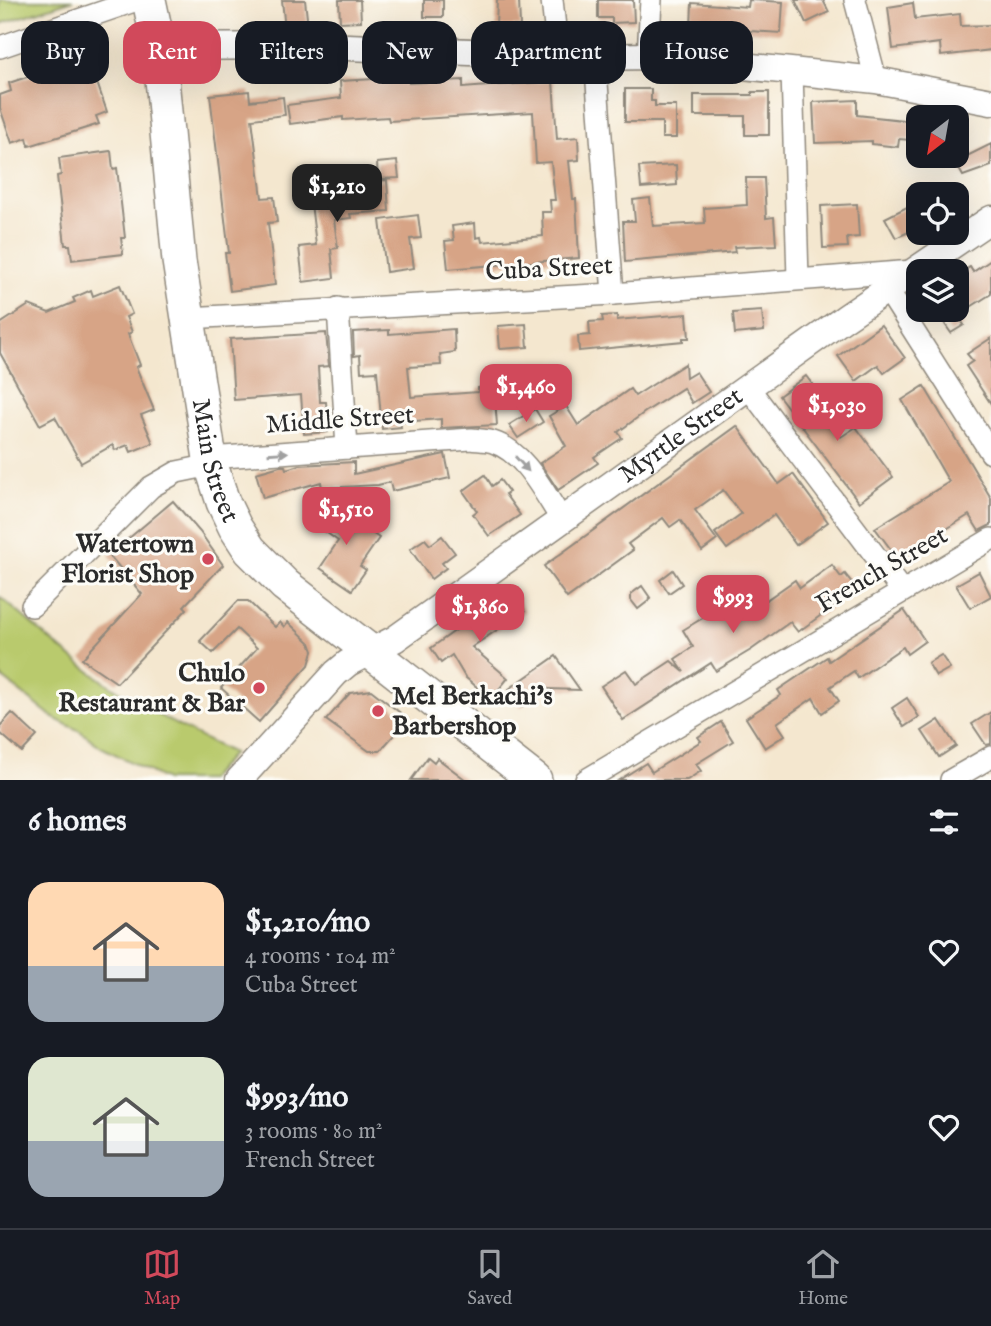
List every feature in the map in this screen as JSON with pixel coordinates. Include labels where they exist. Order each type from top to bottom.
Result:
[{"type":"main road","name":"Main Street","points":[[149,0],[153,21]]},
{"type":"main road","name":"Main Street","points":[[162,84],[177,240],[188,318],[211,461],[223,502],[250,550],[285,585],[535,780]]},
{"type":"street","points":[[0,47],[137,0]]},
{"type":"street","points":[[552,0],[554,21]]},
{"type":"street","points":[[650,21],[651,0]]},
{"type":"street","points":[[855,0],[876,80]]},
{"type":"street","points":[[221,47],[323,46],[471,52]]},
{"type":"street","points":[[753,67],[876,80],[991,103]]},
{"type":"street","points":[[792,71],[798,279]]},
{"type":"street","points":[[597,84],[613,293]]},
{"type":"street","name":"Myrtle Street","points":[[931,259],[991,219]]},
{"type":"street","name":"Cuba Street","points":[[188,318],[613,293],[906,271]]},
{"type":"street","name":"Myrtle Street","points":[[239,780],[335,673],[348,663],[395,639],[906,276]]},
{"type":"street","points":[[887,289],[991,453]]},
{"type":"street","points":[[338,308],[347,448]]},
{"type":"street","points":[[748,387],[902,591]]},
{"type":"street","name":"Middle Street","points":[[32,606],[151,487],[177,472],[211,461],[471,439],[493,442],[509,450],[526,466],[562,520]]},
{"type":"street","name":"French Street","points":[[586,780],[991,539]]},
{"type":"street","points":[[951,780],[991,757]]},
{"type":"green space","points":[[0,0],[73,0],[0,24]]},
{"type":"green space","points":[[0,597],[65,652],[112,687],[171,722],[233,753],[209,780],[166,780],[101,747],[80,731],[55,719],[0,676]]},
{"type":"building","points":[[282,0],[305,0],[307,21],[284,21]]},
{"type":"building","points":[[339,0],[360,0],[361,21],[340,21]]},
{"type":"building","points":[[424,0],[443,0],[443,17],[424,17]]},
{"type":"building","points":[[497,0],[519,0],[520,21],[496,21]]},
{"type":"building","points":[[598,0],[633,0],[634,22],[598,18]]},
{"type":"building","points":[[749,0],[783,2],[781,33],[753,31],[753,21],[691,21],[692,3],[748,7]]},
{"type":"building","points":[[795,0],[823,0],[829,12],[806,23]]},
{"type":"building","points":[[913,3],[915,19],[960,14],[961,26],[991,25],[991,50],[941,56],[940,43],[893,49],[888,7]]},
{"type":"building","points":[[21,79],[21,84],[97,84],[107,112],[96,116],[99,124],[29,146],[27,138],[12,143],[0,108],[0,95],[11,91],[9,83]]},
{"type":"building","points":[[362,80],[362,84],[457,84],[457,80],[463,80],[463,88],[553,84],[557,139],[578,137],[579,160],[569,161],[573,199],[576,199],[579,258],[448,269],[445,241],[454,240],[452,226],[475,223],[476,238],[481,237],[482,242],[543,236],[542,212],[551,212],[550,200],[555,200],[551,162],[536,163],[533,112],[389,121],[388,117],[343,120],[343,117],[290,124],[287,105],[341,98],[340,84],[348,84],[348,81]]},
{"type":"building","points":[[625,89],[651,89],[651,101],[655,101],[655,106],[676,106],[676,138],[662,138],[662,122],[625,122]]},
{"type":"building","points":[[249,91],[250,101],[283,97],[285,115],[252,119],[262,198],[274,197],[277,222],[268,223],[275,285],[230,291],[225,253],[229,253],[210,95]]},
{"type":"building","points":[[752,92],[769,92],[769,135],[745,135],[745,116],[694,116],[694,95],[752,95]]},
{"type":"building","points":[[857,100],[857,115],[906,120],[906,140],[899,139],[898,147],[872,144],[872,141],[815,143],[813,102]]},
{"type":"building","points":[[991,144],[991,166],[963,176],[958,168],[970,168],[970,154]]},
{"type":"building","points":[[111,151],[113,169],[117,168],[125,238],[121,238],[123,254],[72,260],[70,245],[65,245],[57,176],[61,175],[59,158]]},
{"type":"building","points":[[397,161],[399,178],[378,179],[377,163]]},
{"type":"building","points":[[676,165],[677,185],[641,188],[639,167]]},
{"type":"building","points":[[746,178],[764,178],[766,218],[774,217],[776,245],[734,247],[735,252],[625,262],[623,221],[635,221],[633,200],[650,198],[653,226],[705,223],[704,208],[747,205]]},
{"type":"building","points":[[387,180],[389,211],[350,214],[351,218],[334,220],[338,248],[331,249],[334,278],[303,282],[299,247],[316,245],[310,195],[362,188],[361,182]]},
{"type":"building","points":[[857,204],[859,237],[847,238],[848,247],[823,248],[821,206]]},
{"type":"building","points":[[906,208],[906,233],[896,238],[885,218]]},
{"type":"building","points":[[418,215],[421,238],[410,239],[414,268],[386,272],[380,220]]},
{"type":"building","points":[[991,260],[991,294],[969,308],[969,268],[973,272]]},
{"type":"building","points":[[120,285],[132,314],[126,317],[132,332],[128,334],[140,365],[136,367],[154,410],[141,415],[153,443],[131,452],[128,445],[115,450],[113,445],[81,463],[55,417],[40,425],[0,353],[0,324],[29,305],[49,313],[75,302],[73,298],[91,290],[93,296]]},
{"type":"building","points":[[762,311],[764,331],[735,334],[733,313]]},
{"type":"building","points":[[687,314],[689,338],[683,338],[683,341],[579,351],[578,336],[590,335],[589,322],[603,321],[602,316],[617,315],[617,320]]},
{"type":"building","points":[[943,322],[962,322],[964,325],[951,333]]},
{"type":"building","points":[[526,324],[528,347],[500,349],[498,326]]},
{"type":"building","points":[[881,325],[905,358],[884,373],[878,365],[856,381],[838,356]]},
{"type":"building","points":[[454,329],[455,352],[440,354],[441,365],[408,367],[411,397],[478,392],[478,388],[494,386],[497,425],[441,428],[441,419],[400,422],[401,427],[382,429],[377,371],[361,372],[360,355],[354,356],[353,332],[389,330],[389,334]]},
{"type":"building","points":[[326,333],[329,366],[318,367],[320,402],[326,402],[328,432],[304,434],[301,395],[234,400],[230,339]]},
{"type":"building","points":[[991,338],[991,404],[966,366],[973,361],[967,354]]},
{"type":"building","points":[[685,364],[686,378],[696,372],[709,392],[692,403],[683,388],[645,412],[618,432],[622,438],[594,457],[598,463],[558,490],[540,463],[566,446],[549,416],[566,406],[578,425],[630,389],[635,396]]},
{"type":"building","points":[[806,376],[816,389],[810,394],[841,437],[856,427],[893,477],[859,502],[779,396]]},
{"type":"building","points":[[924,386],[991,498],[991,525],[979,531],[969,515],[898,559],[875,528],[949,482],[902,400]]},
{"type":"building","points":[[535,409],[543,422],[518,438],[509,425]]},
{"type":"building","points":[[737,426],[779,484],[793,474],[828,522],[796,545],[774,515],[727,549],[715,533],[741,514],[723,490],[695,510],[717,540],[702,551],[680,520],[670,527],[663,518],[628,544],[633,550],[567,598],[544,566]]},
{"type":"building","points":[[445,454],[450,478],[392,491],[390,482],[322,488],[321,482],[263,498],[256,473],[280,466],[285,466],[286,469],[300,465],[354,462],[354,474]]},
{"type":"building","points":[[485,475],[492,486],[500,480],[509,492],[505,494],[520,515],[489,536],[473,514],[477,511],[463,491]]},
{"type":"building","points":[[173,501],[200,532],[223,565],[184,606],[187,609],[117,683],[82,659],[142,594],[109,555]]},
{"type":"building","points":[[331,504],[379,538],[360,566],[366,570],[352,590],[320,568],[338,541],[316,525]]},
{"type":"building","points":[[442,536],[455,553],[442,563],[446,568],[431,579],[410,549],[425,539],[430,545]]},
{"type":"building","points":[[832,565],[841,577],[845,574],[857,589],[798,632],[790,622],[716,671],[711,663],[623,720],[601,686],[626,670],[636,684],[671,661],[684,672],[675,659],[693,647],[683,630],[719,608],[710,596],[722,588],[731,600],[750,586],[762,603],[795,580],[800,588]]},
{"type":"building","points":[[673,570],[682,584],[669,593],[660,580]]},
{"type":"building","points":[[979,572],[991,596],[970,608],[956,585]]},
{"type":"building","points":[[642,586],[651,599],[638,609],[631,600],[631,594]]},
{"type":"building","points":[[511,591],[525,611],[472,647],[508,678],[491,699],[465,677],[452,655],[441,663],[431,648]]},
{"type":"building","points":[[238,601],[248,601],[275,627],[280,622],[284,627],[288,622],[310,643],[313,651],[309,665],[259,722],[221,688],[257,648],[237,629],[213,653],[200,641]]},
{"type":"building","points":[[904,610],[925,641],[907,654],[903,647],[858,678],[854,671],[830,687],[839,701],[822,713],[813,698],[777,723],[785,735],[765,748],[746,718],[781,695],[778,690],[827,657],[829,661]]},
{"type":"building","points":[[941,655],[950,668],[936,676],[928,663]]},
{"type":"building","points":[[556,656],[580,690],[547,689],[521,707],[509,689]]},
{"type":"building","points":[[371,690],[408,719],[380,751],[369,751],[326,720],[350,693]]},
{"type":"building","points":[[907,698],[919,717],[904,727],[892,708]]},
{"type":"building","points":[[991,712],[991,744],[986,745],[972,724]]},
{"type":"building","points":[[12,713],[37,736],[22,752],[0,733],[0,726]]},
{"type":"building","points":[[939,720],[956,746],[939,757],[922,731]]},
{"type":"building","points":[[721,722],[733,741],[696,764],[701,771],[687,780],[619,780],[646,763],[652,772],[701,741],[698,737]]},
{"type":"building","points":[[428,757],[434,762],[437,758],[466,780],[411,780]]},
{"type":"place","name":"Watertown Florist Shop","points":[[208,559]]},
{"type":"place","name":"Chulo Restaurant & Bar","points":[[259,688]]},
{"type":"place","name":"Mel Berkachi's Barbershop","points":[[378,711]]}]
